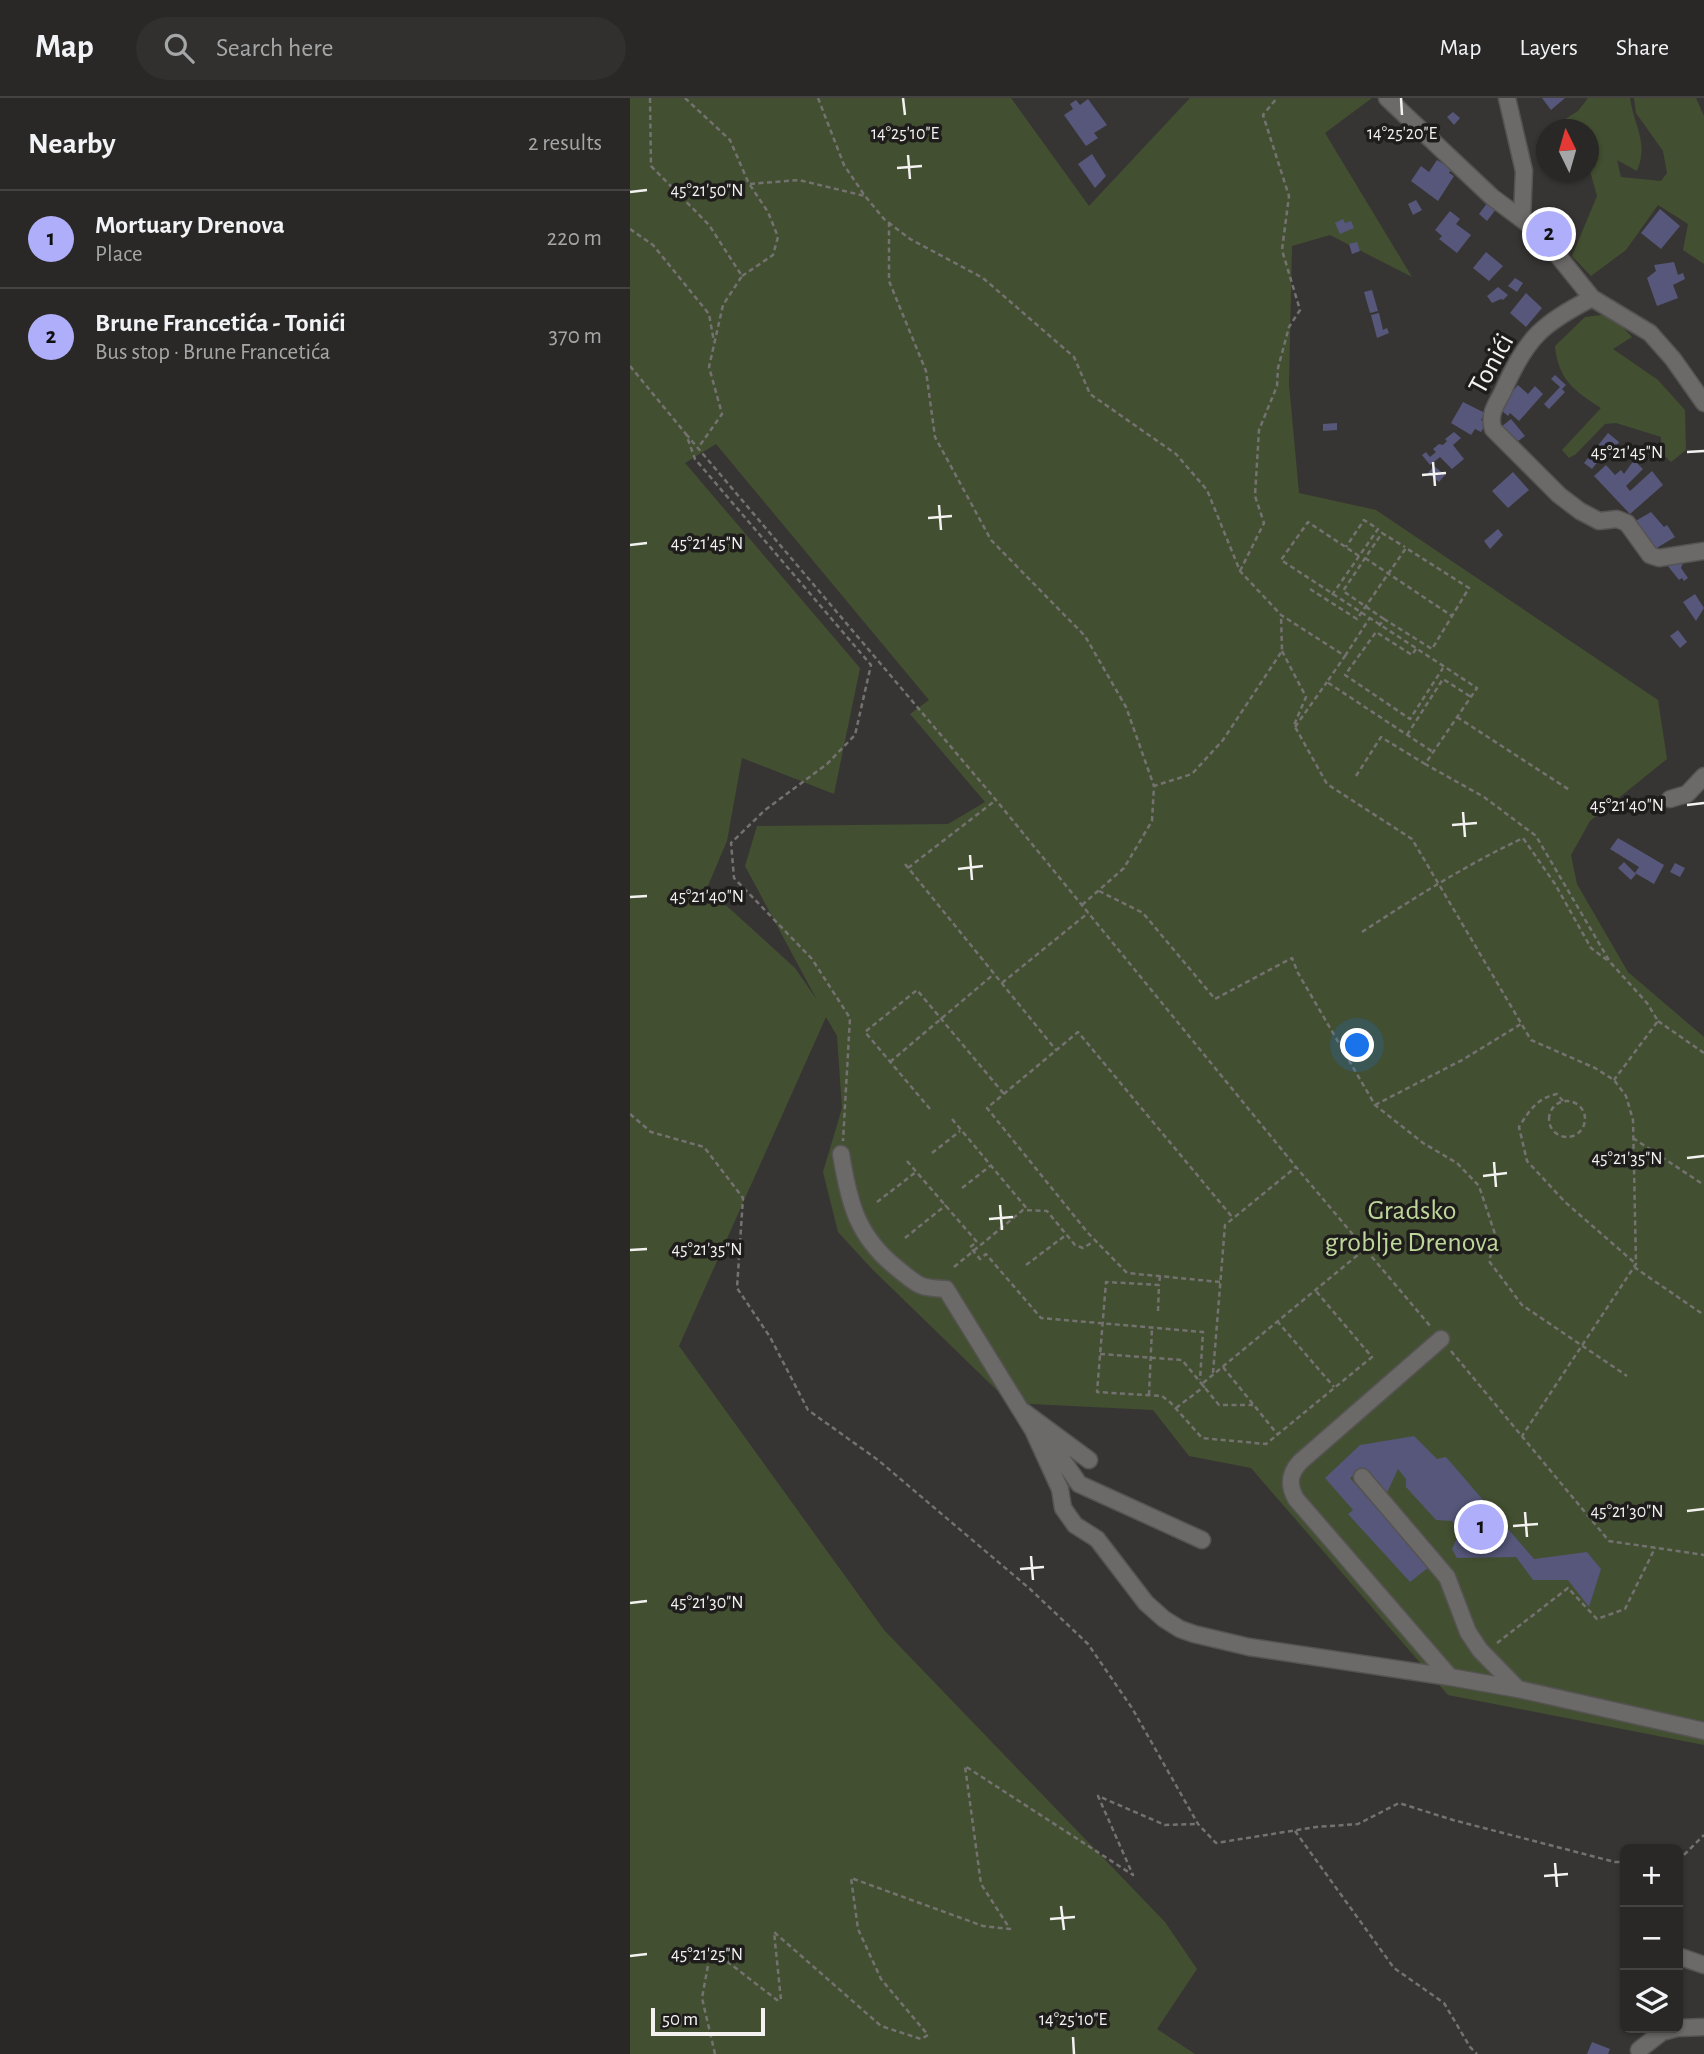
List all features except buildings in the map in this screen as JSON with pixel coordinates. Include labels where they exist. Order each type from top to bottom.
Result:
[{"type":"street","points":[[1387,98],[1492,197],[1539,232],[1592,298],[1650,333],[1673,359],[1704,404]]},
{"type":"street","points":[[1507,98],[1524,171],[1522,218]]},
{"type":"street","name":"Tonići","points":[[1592,298],[1550,321],[1520,355],[1492,410],[1490,421],[1493,429],[1559,495],[1580,511],[1599,521],[1617,519],[1627,523],[1650,555],[1668,557],[1704,551]]},
{"type":"street","points":[[1670,799],[1687,794],[1704,776]]},
{"type":"street","points":[[841,1154],[848,1196],[857,1222],[879,1255],[921,1288],[946,1289],[1033,1430],[1060,1489],[1063,1508],[1075,1525],[1097,1539],[1146,1603],[1164,1619],[1180,1629],[1248,1647],[1518,1689],[1704,1731]]},
{"type":"street","points":[[1441,1339],[1300,1462],[1291,1477],[1290,1489],[1450,1677]]},
{"type":"street","points":[[1020,1409],[1089,1461]]},
{"type":"street","points":[[1033,1430],[1057,1452],[1080,1484],[1202,1540]]},
{"type":"street","points":[[1362,1477],[1447,1577],[1468,1632],[1483,1654],[1518,1689]]},
{"type":"street","points":[[1683,1958],[1704,1965]]},
{"type":"street","points":[[1683,2028],[1704,2027]]},
{"type":"street","points":[[1639,2050],[1661,2033]]},
{"type":"path","points":[[650,98],[652,166],[709,225],[742,276]]},
{"type":"path","points":[[685,98],[730,140],[749,184],[768,212],[778,237],[773,255],[742,276],[723,305],[709,367],[722,414],[698,448]]},
{"type":"path","points":[[818,98],[844,165],[865,196],[888,222],[910,239],[983,278],[1074,356],[1090,394],[1176,454],[1208,490],[1240,571],[1281,615],[1345,656]]},
{"type":"path","points":[[1240,571],[1264,523],[1255,496],[1259,430],[1277,386],[1278,368],[1289,327],[1300,310],[1282,250],[1289,196],[1264,115],[1277,98]]},
{"type":"path","points":[[749,184],[799,180],[865,196]]},
{"type":"path","points":[[888,222],[889,281],[926,372],[935,437],[991,540],[1085,636],[1126,707],[1154,786],[1152,821],[1124,868],[1082,905]]},
{"type":"path","points":[[630,229],[653,245],[709,314],[714,346]]},
{"type":"path","points":[[630,366],[996,800],[1296,1167],[1609,1541],[1704,1555]]},
{"type":"path","points":[[686,434],[695,458],[871,665],[855,735],[827,765],[765,810],[732,843],[734,878],[812,959],[850,1018],[846,1120],[841,1154]]},
{"type":"path","points":[[1332,595],[1378,529],[1364,520],[1346,547]]},
{"type":"path","points":[[1359,556],[1308,522],[1281,561],[1477,688],[1425,764]]},
{"type":"path","points":[[1382,533],[1469,588],[1432,649],[1343,591],[1365,558],[1382,533]]},
{"type":"path","points":[[1310,589],[1357,619],[1406,548]]},
{"type":"path","points":[[1365,558],[1452,616]]},
{"type":"path","points":[[1281,615],[1282,651],[1306,697],[1294,725],[1327,784],[1412,839],[1531,1040],[1595,1068],[1614,1080],[1626,1096],[1633,1119],[1635,1266],[1522,1436]]},
{"type":"path","points":[[1295,727],[1369,619]]},
{"type":"path","points":[[1379,626],[1384,619]]},
{"type":"path","points":[[1416,649],[1412,655],[1376,632],[1345,675],[1410,719],[1444,667]]},
{"type":"path","points":[[1154,786],[1192,774],[1223,740],[1282,651]]},
{"type":"path","points":[[1407,735],[1443,679],[1471,697]]},
{"type":"path","points":[[1327,682],[1433,752]]},
{"type":"path","points":[[1457,717],[1571,791]]},
{"type":"path","points":[[1356,776],[1381,737],[1484,797],[1536,836],[1610,962]]},
{"type":"path","points":[[908,868],[996,800]]},
{"type":"path","points":[[1362,932],[1438,883],[1523,838],[1555,884],[1591,948],[1610,962],[1647,1003],[1658,1021],[1704,1053]]},
{"type":"path","points":[[905,864],[1056,1050]]},
{"type":"path","points":[[1099,891],[1143,913],[1215,999],[1292,958],[1298,973],[1376,1105],[1423,1143],[1457,1163],[1479,1186],[1496,1237],[1489,1261],[1522,1305],[1627,1376]]},
{"type":"path","points":[[1002,983],[1088,913]]},
{"type":"path","points":[[890,1062],[994,974]]},
{"type":"path","points":[[930,1109],[865,1032],[917,990],[1004,1094]]},
{"type":"path","points":[[1614,1080],[1658,1021]]},
{"type":"path","points":[[1376,1105],[1464,1059],[1521,1024]]},
{"type":"path","points":[[1220,1282],[1126,1273],[1095,1241],[987,1108],[1078,1032],[1233,1218]]},
{"type":"path","points":[[1563,1101],[1553,1108],[1550,1114],[1551,1126],[1559,1134],[1572,1136],[1584,1125],[1585,1114],[1579,1105],[1563,1101],[1557,1094],[1547,1096],[1532,1107],[1518,1127],[1527,1161],[1565,1202],[1635,1266],[1704,1315]]},
{"type":"path","points":[[630,1114],[651,1132],[704,1147],[743,1198],[737,1288],[770,1337],[808,1410],[878,1460],[1030,1589],[1088,1644],[1132,1708],[1198,1824],[1216,1843],[1316,1826],[1358,1824],[1399,1803],[1466,1824],[1620,1862]]},
{"type":"path","points":[[952,1119],[1028,1210]]},
{"type":"path","points":[[932,1153],[961,1130]]},
{"type":"path","points":[[1633,1138],[1704,1185]]},
{"type":"path","points":[[907,1161],[977,1242],[970,1247],[973,1251],[981,1259],[986,1254],[1041,1318],[1203,1332],[1203,1383]]},
{"type":"path","points":[[962,1188],[991,1166]]},
{"type":"path","points":[[1213,1373],[1225,1224],[1296,1167]]},
{"type":"path","points":[[877,1202],[917,1171]]},
{"type":"path","points":[[905,1238],[946,1205]]},
{"type":"path","points":[[954,1267],[1023,1210],[1047,1211],[1075,1245],[1083,1248],[1095,1241]]},
{"type":"path","points":[[1027,1265],[1066,1235]]},
{"type":"path","points":[[1176,1408],[1213,1373],[1365,1249]]},
{"type":"path","points":[[1158,1311],[1160,1276]]},
{"type":"path","points":[[1159,1285],[1106,1282],[1097,1392],[1162,1396],[1202,1438],[1266,1444],[1372,1357],[1315,1290]]},
{"type":"path","points":[[1277,1321],[1335,1388]]},
{"type":"path","points":[[1149,1395],[1152,1328]]},
{"type":"path","points":[[1100,1354],[1182,1360],[1219,1405],[1254,1405]]},
{"type":"path","points":[[1222,1366],[1278,1434]]},
{"type":"path","points":[[1483,1654],[1568,1588],[1597,1619],[1625,1609],[1655,1547]]},
{"type":"path","points":[[716,2054],[702,1998],[711,1949],[777,2000],[781,2000],[774,1932],[881,2026],[921,2039],[928,2035],[881,1979],[858,1929],[851,1878],[983,1926],[1010,1929],[981,1884],[965,1766],[1133,1875],[1098,1796],[1165,1825],[1198,1824]]},
{"type":"path","points":[[1295,1831],[1394,1968],[1444,2003],[1477,2054]]},
{"type":"path","points":[[1683,1856],[1704,1835]]},
{"type":"green space","name":"Gradsko groblje Drenova","points":[[630,98],[1011,98],[1089,206],[1190,98],[1372,98],[1325,133],[1412,277],[1330,235],[1292,246],[1289,384],[1299,493],[1376,510],[1658,700],[1667,759],[1590,821],[1571,855],[1577,884],[1628,972],[1704,1037],[1704,1745],[1448,1695],[1251,1468],[1189,1456],[1153,1410],[1010,1403],[872,1269],[838,1232],[823,1172],[842,1108],[837,1036],[826,1017],[679,1346],[884,1630],[1165,1922],[1197,1969],[1157,2029],[1195,2054],[630,2054]],"holes":[[[716,444],[929,700],[910,714],[985,802],[948,824],[757,826],[745,866],[817,1000],[795,968],[707,888],[727,841],[742,758],[834,794],[860,668],[685,463]]]},
{"type":"green space","points":[[1588,98],[1630,98],[1642,151],[1637,171],[1617,160],[1621,177],[1661,181],[1667,173],[1663,151],[1636,113],[1634,98],[1696,98],[1704,116],[1704,264],[1683,250],[1688,224],[1658,205],[1626,250],[1591,276],[1572,256],[1597,196],[1593,182],[1599,182],[1599,119],[1565,119],[1578,111]]},
{"type":"green space","points":[[1610,314],[1632,337],[1613,349],[1658,380],[1685,410],[1686,450],[1671,462],[1661,453],[1661,437],[1616,423],[1605,424],[1569,458],[1562,450],[1601,408],[1569,383],[1560,367],[1555,346],[1585,317]]},
{"type":"place","name":"Brune Francetića - Tonići","points":[[1549,234]]},
{"type":"place","name":"Mortuary Drenova","points":[[1481,1527]]}]
